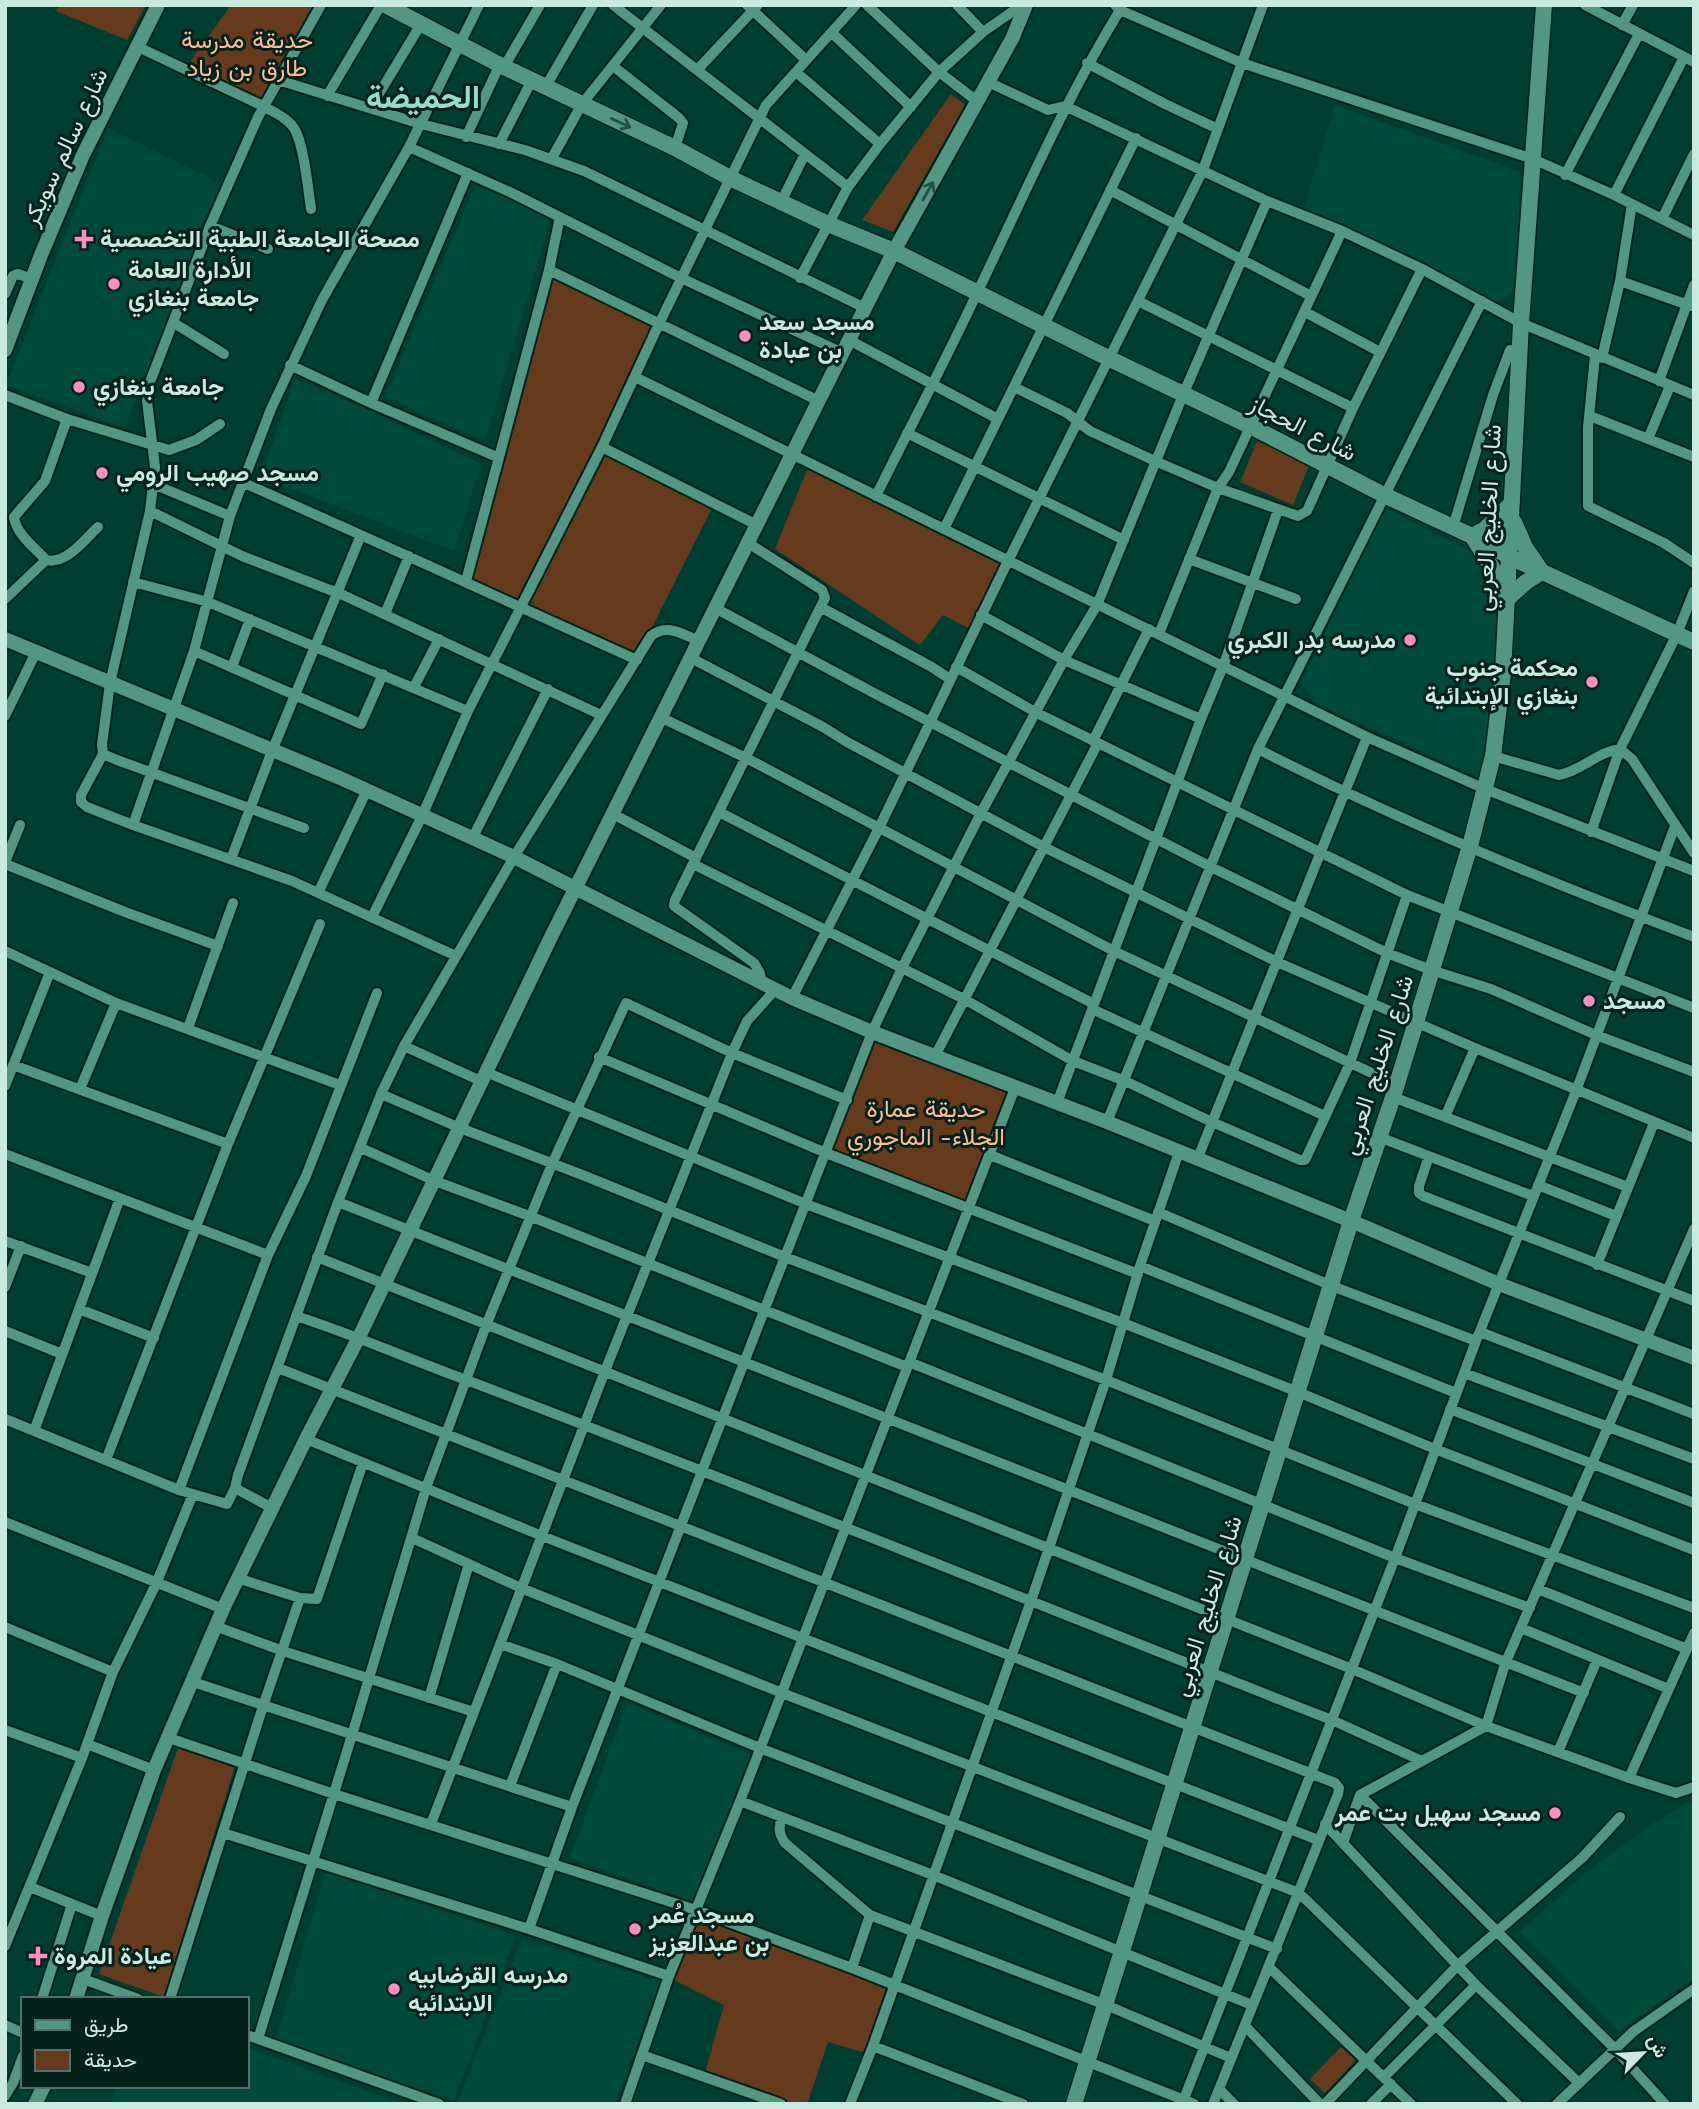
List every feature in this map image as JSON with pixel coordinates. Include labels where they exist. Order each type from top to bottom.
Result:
[{"type":"main road","name":"شارع الخليج العربي","points":[[1074,2104],[1351,1221],[1395,1091],[1470,846],[1493,756],[1500,711],[1521,323],[1544,5]]},
{"type":"main road","name":"شارع الحجاز","points":[[391,7],[732,179],[828,224],[894,251],[1510,557],[1694,642]]},
{"type":"main road","points":[[1512,510],[1525,547],[1542,572],[1525,582],[1507,599],[1493,569],[1472,536],[1512,510]]},
{"type":"street","name":"شارع سالم سويكر","points":[[5,350],[83,155],[158,5]]},
{"type":"street","points":[[321,5],[263,106],[210,226],[149,391],[147,401],[155,467],[150,511],[110,683],[103,754],[81,795],[81,802],[87,807],[133,825],[317,893],[456,956]]},
{"type":"street","points":[[133,825],[194,651],[230,516],[290,365],[322,300],[409,147],[479,5]]},
{"type":"street","points":[[466,137],[502,65],[540,5]]},
{"type":"street","points":[[499,144],[593,5]]},
{"type":"street","points":[[613,5],[848,187]]},
{"type":"street","points":[[552,158],[582,104],[661,5]]},
{"type":"street","points":[[372,917],[422,816],[468,711],[522,609],[766,105],[856,5]]},
{"type":"street","points":[[867,5],[939,72],[977,101]]},
{"type":"street","points":[[957,5],[983,32]]},
{"type":"street","points":[[792,998],[850,880],[879,828],[981,615],[1203,170],[1263,5]]},
{"type":"street","points":[[1585,5],[1690,57],[1614,195]]},
{"type":"street","points":[[1622,24],[1633,5]]},
{"type":"street","points":[[327,96],[391,7]]},
{"type":"street","points":[[698,69],[752,7],[806,60]]},
{"type":"street","points":[[876,496],[977,293],[1065,106],[1117,8],[1242,63],[1533,159],[1694,235]]},
{"type":"street","points":[[800,278],[848,187],[880,144],[939,72],[983,32],[1019,9]]},
{"type":"street","points":[[77,1997],[102,1916],[166,1737],[237,1578],[436,1181],[575,888],[865,308],[1012,39],[1019,9]]},
{"type":"street","points":[[371,107],[421,24]]},
{"type":"street","points":[[832,33],[911,107]]},
{"type":"street","points":[[1565,175],[1639,34]]},
{"type":"street","points":[[136,46],[281,115],[299,138],[312,209]]},
{"type":"street","points":[[1087,63],[1218,129]]},
{"type":"street","points":[[612,66],[680,118],[683,123],[682,130],[675,148]]},
{"type":"street","points":[[796,72],[880,144]]},
{"type":"street","points":[[278,80],[466,137],[552,158],[865,308]]},
{"type":"street","points":[[988,82],[1048,110],[1065,106],[1267,201],[1342,231],[1422,269],[1521,323],[1694,396]]},
{"type":"street","points":[[944,529],[1136,138]]},
{"type":"street","points":[[409,147],[681,278],[932,384],[998,419]]},
{"type":"street","points":[[781,202],[805,153]]},
{"type":"street","points":[[1662,219],[1694,154]]},
{"type":"street","points":[[371,404],[467,173]]},
{"type":"street","points":[[1110,190],[1311,296]]},
{"type":"street","points":[[529,1928],[572,1807],[872,1032],[981,813],[1097,605],[1155,461],[1267,201]]},
{"type":"street","points":[[1632,204],[1620,281],[1599,357],[1588,427],[1588,506],[1664,543],[1694,563]]},
{"type":"street","points":[[466,581],[549,270],[560,218]]},
{"type":"street","points":[[210,226],[268,249]]},
{"type":"street","points":[[935,1056],[1070,795],[1121,684],[1154,632],[1189,559],[1218,488],[1226,478],[1342,231]]},
{"type":"street","points":[[1014,387],[1067,412],[1090,431],[1155,461],[1218,488],[1298,516],[1307,510],[1353,408],[1422,269]]},
{"type":"street","points":[[549,270],[819,401]]},
{"type":"street","points":[[5,294],[13,276],[18,274],[32,279]]},
{"type":"street","points":[[1620,281],[1690,306]]},
{"type":"street","points":[[1658,381],[1690,306],[1694,285]]},
{"type":"street","points":[[1138,301],[1353,408]]},
{"type":"street","points":[[1107,1122],[1258,749],[1482,301]]},
{"type":"street","points":[[1305,312],[1380,352]]},
{"type":"street","points":[[174,324],[224,354]]},
{"type":"street","points":[[1453,527],[1493,395],[1510,351]]},
{"type":"street","points":[[290,365],[371,404],[497,457]]},
{"type":"street","points":[[635,377],[1097,605],[1224,664],[1367,737],[1485,789],[1694,871]]},
{"type":"street","points":[[1648,439],[1670,386]]},
{"type":"street","points":[[5,395],[67,419],[169,450],[180,448],[220,424]]},
{"type":"street","points":[[1590,416],[1694,457]]},
{"type":"street","points":[[67,419],[45,481],[14,517],[15,524],[46,560],[56,562],[63,559],[98,527]]},
{"type":"street","points":[[907,433],[1124,540]]},
{"type":"street","points":[[601,447],[757,525]]},
{"type":"street","points":[[244,483],[637,660]]},
{"type":"street","points":[[153,484],[230,516]]},
{"type":"street","points":[[1057,1103],[1200,719],[1224,664],[1278,510]]},
{"type":"street","points":[[150,511],[222,547],[336,592],[601,715]]},
{"type":"street","points":[[231,859],[249,808],[361,535]]},
{"type":"street","points":[[748,543],[822,590],[825,598],[674,906],[754,963],[760,973],[761,983]]},
{"type":"street","points":[[385,614],[409,556]]},
{"type":"street","points":[[1189,559],[1296,599]]},
{"type":"street","points":[[5,599],[46,560]]},
{"type":"street","points":[[133,582],[208,602],[468,711]]},
{"type":"street","points":[[1591,832],[1620,749],[1677,634],[1694,591]]},
{"type":"street","points":[[715,608],[1070,795],[1387,953],[1491,989],[1596,1035],[1694,1072]]},
{"type":"street","points":[[822,608],[950,679]]},
{"type":"street","points":[[981,615],[1064,660],[1200,719]]},
{"type":"street","points":[[232,667],[250,619]]},
{"type":"street","points":[[5,1419],[179,1490],[227,1504],[338,1202],[404,1046],[513,857],[652,636],[663,629],[671,629],[699,641]]},
{"type":"street","points":[[5,639],[175,708],[513,857],[792,998],[872,1032],[1107,1122],[1499,1284],[1694,1358]]},
{"type":"street","points":[[414,687],[439,639]]},
{"type":"street","points":[[5,716],[37,650]]},
{"type":"street","points":[[194,651],[361,724],[383,674]]},
{"type":"street","points":[[691,658],[1044,847],[1277,962],[1576,1091],[1694,1138]]},
{"type":"street","points":[[956,667],[1037,713],[1407,895],[1694,1008]]},
{"type":"street","points":[[472,839],[548,689]]},
{"type":"street","points":[[660,718],[746,758],[1114,951],[1350,1063],[1395,1091],[1445,1117],[1628,1187]]},
{"type":"street","points":[[1197,1160],[1367,737]]},
{"type":"street","points":[[1258,749],[1345,793],[1694,937]]},
{"type":"street","points":[[1493,756],[1559,775],[1570,772],[1605,752],[1620,749]]},
{"type":"street","points":[[1620,749],[1632,759],[1694,853]]},
{"type":"street","points":[[103,754],[304,828]]},
{"type":"street","points":[[317,893],[366,792]]},
{"type":"street","points":[[719,812],[1145,1033],[1325,1116]]},
{"type":"street","points":[[613,814],[694,861],[964,999],[1073,1061],[1300,1160],[1305,1160],[1350,1063],[1407,895]]},
{"type":"street","points":[[20,825],[5,863],[218,946]]},
{"type":"street","points":[[166,1737],[696,1910],[852,1968],[1187,2102],[1203,2047],[1375,1611],[1456,1393],[1576,1091],[1675,826]]},
{"type":"street","points":[[188,1028],[233,903]]},
{"type":"street","points":[[106,1460],[228,1144],[320,924]]},
{"type":"street","points":[[5,951],[116,1003],[340,1085]]},
{"type":"street","points":[[5,1086],[50,972]]},
{"type":"street","points":[[430,1825],[605,1371],[732,1053],[747,1021],[775,990]]},
{"type":"street","points":[[179,1490],[268,1255],[306,1176],[377,993]]},
{"type":"street","points":[[80,1089],[116,1003]]},
{"type":"street","points":[[439,2104],[252,2037],[334,1794],[426,1488],[487,1323],[575,1111],[626,1003],[732,1053],[847,1100]]},
{"type":"street","points":[[404,1046],[690,1156],[806,1204],[1123,1323],[1694,1550]]},
{"type":"street","points":[[1445,1117],[1475,1048]]},
{"type":"street","points":[[599,1057],[826,1153],[1315,1337],[1456,1393]]},
{"type":"street","points":[[13,1065],[228,1144]]},
{"type":"street","points":[[625,2104],[668,1976],[740,1801],[1015,1088]]},
{"type":"street","points":[[382,1094],[460,1128],[785,1257],[1106,1380],[1415,1504],[1694,1608]]},
{"type":"street","points":[[1597,1265],[1654,1123]]},
{"type":"street","points":[[1379,1137],[1616,1216]]},
{"type":"street","points":[[360,1148],[436,1181],[764,1311],[908,1364],[1395,1558],[1530,1608]]},
{"type":"street","points":[[850,2104],[1012,1656],[1106,1380],[1139,1270],[1179,1152]]},
{"type":"street","points":[[5,1154],[268,1255]]},
{"type":"street","points":[[989,1155],[1157,1216],[1332,1286],[1694,1414]]},
{"type":"street","points":[[1430,1156],[1419,1193],[1694,1301]]},
{"type":"street","points":[[34,1431],[120,1198]]},
{"type":"street","points":[[338,1202],[1584,1693]]},
{"type":"street","points":[[1343,1843],[1360,1795],[1486,1726],[1505,1664],[1555,1554],[1645,1341],[1689,1255],[1694,1230]]},
{"type":"street","points":[[5,1241],[92,1273]]},
{"type":"street","points":[[5,1287],[21,1246]]},
{"type":"street","points":[[317,1257],[1352,1669],[1486,1726],[1676,1794],[1694,1787]]},
{"type":"street","points":[[79,1309],[154,1338]]},
{"type":"street","points":[[296,1315],[586,1424],[1332,1720],[1422,1761]]},
{"type":"street","points":[[5,1331],[62,1354]]},
{"type":"street","points":[[278,1368],[1335,1783],[1339,1788],[1338,1794],[1213,2104]]},
{"type":"street","points":[[1464,1373],[1694,1459]]},
{"type":"street","points":[[1450,1409],[1694,1503]]},
{"type":"street","points":[[306,1438],[542,1536],[1318,1840]]},
{"type":"street","points":[[237,1578],[300,1598],[317,1599],[363,1463]]},
{"type":"street","points":[[235,1488],[272,1508]]},
{"type":"street","points":[[5,1946],[88,1744],[113,1672],[156,1584],[193,1494]]},
{"type":"street","points":[[5,1522],[223,1609]]},
{"type":"street","points":[[412,1538],[521,1588],[782,1693],[1298,1893],[1517,2104]]},
{"type":"street","points":[[429,1698],[469,1564]]},
{"type":"street","points":[[1538,1589],[1687,1649]]},
{"type":"street","points":[[171,1997],[300,1598]]},
{"type":"street","points":[[215,1626],[282,1651],[474,1712]]},
{"type":"street","points":[[5,1628],[113,1672]]},
{"type":"street","points":[[1521,1628],[1669,1689]]},
{"type":"street","points":[[1629,1778],[1694,1633]]},
{"type":"street","points":[[500,1644],[557,1664],[760,1748],[1277,1949]]},
{"type":"street","points":[[1558,1752],[1597,1660]]},
{"type":"street","points":[[510,1786],[557,1664]]},
{"type":"street","points":[[190,1681],[572,1807]]},
{"type":"street","points":[[5,1730],[82,1758]]},
{"type":"street","points":[[88,1744],[154,1770]]},
{"type":"street","points":[[1360,1795],[1615,2049],[1665,2104]]},
{"type":"street","points":[[740,1801],[933,1875],[1252,2005]]},
{"type":"street","points":[[1245,2026],[1322,2104],[1458,1965],[1581,1858],[1620,1817]]},
{"type":"street","points":[[782,1818],[779,1835],[785,1843],[870,1915],[1106,2005],[1231,2058]]},
{"type":"street","points":[[1325,1824],[1476,1984],[1579,2083]]},
{"type":"street","points":[[223,1833],[529,1928],[668,1976]]},
{"type":"street","points":[[30,1888],[102,1916]]},
{"type":"street","points":[[43,1997],[72,1904]]},
{"type":"street","points":[[852,1968],[870,1915]]},
{"type":"street","points":[[1269,1967],[1411,2104]]},
{"type":"street","points":[[83,1979],[132,1997]]},
{"type":"street","points":[[1371,2104],[1436,2024],[1476,1984]]},
{"type":"street","points":[[1557,2104],[1634,2031],[1694,1989]]},
{"type":"street","points":[[5,2025],[21,2032]]},
{"type":"street","points":[[873,2046],[1023,2104]]},
{"type":"street","points":[[642,2055],[781,2104]]},
{"type":"street","points":[[5,2096],[21,2061]]},
{"type":"street","points":[[1219,2089],[1234,2104]]},
{"type":"shaded area","points":[[1335,105],[1521,172],[1513,293],[1495,304],[1302,214]]},
{"type":"shaded area","name":"الأدارة العامة جامعة بنغازي","points":[[108,128],[220,183],[125,428],[6,385]]},
{"type":"shaded area","points":[[476,183],[551,217],[485,441],[385,397]]},
{"type":"shaded area","points":[[295,378],[481,464],[454,551],[261,477]]},
{"type":"shaded area","name":"مدرسه بدر الكبري","points":[[1386,508],[1479,556],[1500,598],[1494,699],[1478,777],[1316,703],[1301,682]]},
{"type":"shaded area","points":[[627,1703],[752,1755],[695,1902],[570,1858]]},
{"type":"shaded area","points":[[1694,1799],[1694,1978],[1619,2031],[1520,1932],[1585,1873],[1655,1822]]},
{"type":"shaded area","name":"مدرسه القرضابيه الابتدائيه","points":[[326,1872],[516,1936],[454,2100],[275,2042]]},
{"type":"shaded area","points":[[522,1938],[660,1982],[615,2104],[458,2102]]},
{"type":"shaded area","points":[[248,2048],[405,2104],[111,2104],[115,2088],[248,2088]]},
{"type":"green space","points":[[59,5],[146,5],[127,40],[56,11]]},
{"type":"green space","name":"حديقة مدرسة طارق بن زياد","points":[[231,5],[321,5],[263,106],[185,69]]},
{"type":"green space","points":[[951,94],[965,105],[893,232],[862,220]]},
{"type":"green space","points":[[549,270],[658,324],[522,608],[466,580]]},
{"type":"green space","points":[[1257,441],[1310,463],[1293,505],[1240,482]]},
{"type":"green space","points":[[602,448],[714,504],[636,659],[523,608]]},
{"type":"green space","points":[[809,465],[1009,567],[974,631],[943,615],[920,645],[775,549]]},
{"type":"green space","name":"حديقة عمارة الجلاء- الماجوري","points":[[873,1032],[1015,1088],[969,1208],[827,1153]]},
{"type":"green space","points":[[179,1745],[235,1766],[164,1997],[99,1974]]},
{"type":"green space","points":[[696,1910],[893,1986],[869,2054],[828,2042],[807,2104],[787,2104],[704,2076],[724,2005],[670,1978]]},
{"type":"green space","points":[[1341,2047],[1356,2060],[1325,2093],[1310,2079]]},
{"type":"place","name":"مصحة الجامعة الطبية التخصصية","points":[[84,239]]},
{"type":"place","name":"الأدارة العامة جامعة بنغازي","points":[[114,284]]},
{"type":"place","name":"مسجد سعد بن عبادة","points":[[745,336]]},
{"type":"place","name":"جامعة بنغازي","points":[[79,387]]},
{"type":"place","name":"مسجد صهيب الرومي","points":[[102,473]]},
{"type":"place","name":"مدرسه بدر الكبري","points":[[1410,640]]},
{"type":"place","name":"محكمة جنوب بنغازي الإبتدائية","points":[[1592,682]]},
{"type":"place","name":"مسجد","points":[[1589,1001]]},
{"type":"place","name":"مسجد سهيل بت عمر","points":[[1555,1813]]},
{"type":"place","name":"مسجد عُمر بن عبدالعزيز","points":[[635,1929]]},
{"type":"place","name":"عيادة المروة","points":[[38,1956]]},
{"type":"place","name":"مدرسه القرضابيه الابتدائيه","points":[[394,1989]]},
{"type":"district","name":"الحميضة","points":[[423,97]]}]
